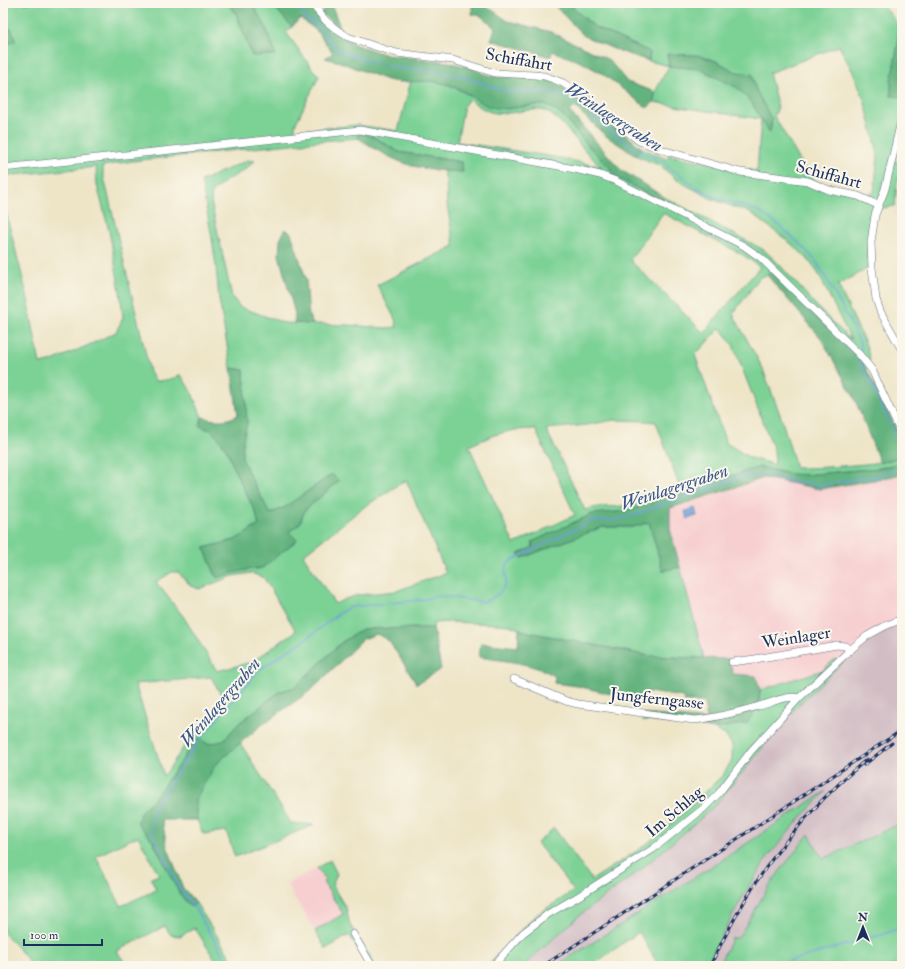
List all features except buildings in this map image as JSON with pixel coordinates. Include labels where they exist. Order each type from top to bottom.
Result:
[{"type":"street","name":"Schiffahrt","points":[[311,3],[337,30],[348,37],[383,50],[453,60],[495,73],[544,76],[563,83],[639,141],[646,144],[675,154],[740,172],[808,181],[829,190],[858,196],[878,205]]},
{"type":"street","points":[[902,117],[885,189],[875,216],[872,238],[872,268],[875,294],[880,310],[902,350]]},
{"type":"street","points":[[3,168],[361,130],[575,169],[600,175],[614,180],[742,245],[759,256],[867,363],[872,370],[902,435]]},
{"type":"street","name":"Weinlager","points":[[732,662],[837,645],[844,646],[850,650],[877,630],[902,619]]},
{"type":"street","name":"Im Schlag","points":[[493,966],[523,933],[548,914],[653,849],[704,808],[719,793],[751,751],[799,698],[850,650]]},
{"type":"street","name":"Jungferngasse","points":[[514,679],[566,701],[578,704],[694,720],[709,718],[759,706],[788,697],[799,698]]},
{"type":"street","points":[[352,934],[372,966]]},
{"type":"shaded area","points":[[902,474],[902,625],[889,629],[856,650],[843,662],[835,659],[823,670],[760,690],[756,676],[733,674],[729,659],[704,658],[670,529],[669,508],[764,478],[820,489]]},
{"type":"shaded area","points":[[902,625],[902,823],[823,859],[809,834],[769,886],[737,939],[732,938],[718,966],[707,966],[746,891],[769,857],[798,821],[824,793],[556,966],[523,966],[580,915],[639,871],[717,803],[797,706],[856,650],[889,628]]},
{"type":"shaded area","points":[[317,868],[325,880],[323,882],[343,914],[315,931],[286,884]]},
{"type":"green space","points":[[3,3],[227,3],[236,13],[252,56],[265,25],[251,3],[271,3],[292,27],[286,32],[319,76],[295,125],[295,131],[357,125],[398,131],[412,81],[433,81],[450,85],[471,96],[507,109],[546,105],[562,115],[591,149],[610,168],[614,176],[661,200],[664,197],[764,250],[778,263],[823,313],[851,340],[818,273],[806,257],[788,241],[751,213],[712,199],[677,180],[661,166],[635,155],[642,148],[666,159],[669,155],[757,171],[761,119],[770,132],[772,120],[756,90],[752,74],[736,72],[716,61],[668,54],[669,66],[649,61],[650,52],[595,27],[576,11],[570,3],[886,3],[883,5],[898,24],[898,45],[891,80],[892,96],[902,97],[902,131],[894,163],[902,159],[902,169],[897,182],[895,206],[871,210],[867,269],[838,285],[866,345],[870,360],[864,364],[771,271],[767,275],[760,277],[733,314],[762,367],[781,417],[796,468],[866,464],[902,456],[902,462],[880,468],[805,475],[791,474],[760,467],[664,497],[645,506],[618,512],[592,514],[532,542],[534,547],[522,558],[602,527],[633,527],[649,522],[663,570],[680,567],[704,658],[645,655],[528,632],[509,625],[450,622],[434,623],[433,628],[363,629],[342,642],[295,687],[279,692],[238,724],[223,741],[208,744],[195,737],[183,759],[153,800],[141,811],[138,824],[153,841],[175,885],[191,907],[196,903],[236,966],[219,966],[195,928],[180,936],[171,935],[165,926],[117,951],[127,966],[31,966],[25,956],[3,932],[3,201],[27,295],[40,364],[50,362],[116,332],[123,318],[120,291],[109,231],[97,185],[96,167],[3,176],[3,44],[14,42],[11,29],[3,28]],"holes":[[[839,46],[854,74],[864,99],[877,149],[878,156],[874,192],[867,196],[826,186],[809,176],[774,116],[778,108],[769,73]],[[469,99],[485,110],[496,113],[542,110],[561,123],[601,167],[561,158],[457,142],[464,105]],[[360,133],[372,136],[399,152],[462,162],[463,172],[443,171],[446,179],[447,204],[454,246],[377,285],[395,319],[397,327],[385,328],[349,325],[284,323],[240,307],[232,297],[211,202],[212,192],[255,161],[248,160],[201,181],[212,238],[219,299],[231,368],[244,370],[247,423],[243,440],[242,458],[248,472],[270,514],[339,481],[305,510],[300,523],[289,532],[297,540],[258,569],[227,574],[217,578],[204,548],[235,540],[259,525],[256,513],[236,473],[227,450],[210,430],[200,426],[202,417],[192,393],[181,375],[168,380],[155,381],[150,372],[103,173],[103,166],[132,161],[358,138]],[[663,213],[743,255],[760,267],[704,333],[630,260]],[[720,328],[733,345],[774,450],[775,465],[750,458],[726,443],[695,355]],[[614,420],[656,422],[680,488],[665,492],[635,504],[590,508],[585,510],[546,429],[587,425]],[[535,429],[575,515],[514,544],[469,446],[494,435],[514,430]],[[406,480],[446,573],[396,591],[358,595],[335,604],[303,555],[364,507]],[[172,572],[178,572],[191,586],[199,589],[233,576],[251,573],[264,578],[296,631],[252,662],[217,671],[183,616],[156,582]],[[211,677],[224,700],[191,736],[164,776],[135,684]],[[138,836],[159,875],[151,878],[156,890],[121,906],[96,856]]]},
{"type":"green space","points":[[227,3],[251,3],[265,25],[276,55],[252,56],[236,13]]},
{"type":"green space","points":[[271,3],[307,3],[318,16],[339,35],[356,45],[387,55],[449,62],[495,77],[530,77],[554,82],[585,102],[642,148],[635,155],[606,136],[575,107],[569,111],[621,170],[664,197],[661,201],[614,176],[610,168],[591,149],[562,115],[546,105],[507,109],[496,108],[487,106],[450,85],[433,81],[399,82],[387,80],[340,62],[325,58],[333,53],[316,30],[300,18],[292,27]]},
{"type":"green space","points":[[326,3],[333,3],[333,9],[341,30],[321,13],[326,8]]},
{"type":"green space","points":[[472,3],[482,3],[508,21],[551,32],[609,60],[627,82],[655,92],[654,102],[647,108],[603,74],[583,63],[552,51],[551,57],[491,40],[495,28],[481,16],[472,14]]},
{"type":"green space","points":[[552,3],[570,3],[576,11],[595,27],[650,52],[649,61],[616,50],[584,36]]},
{"type":"green space","points":[[898,24],[902,29],[902,97],[891,96],[891,80],[898,44]]},
{"type":"green space","points":[[3,28],[11,29],[15,42],[3,44]]},
{"type":"green space","points":[[667,54],[697,55],[716,61],[736,72],[752,74],[756,90],[772,120],[770,133],[752,103],[736,87],[700,69],[669,66]]},
{"type":"green space","points":[[669,66],[700,69],[736,87],[752,103],[761,119],[654,102],[655,92]]},
{"type":"green space","points":[[359,133],[372,136],[399,152],[461,162],[463,172],[416,167],[403,163],[358,138]]},
{"type":"green space","points":[[285,229],[291,233],[306,279],[309,316],[313,324],[294,323],[295,314],[279,255],[280,240]]},
{"type":"green space","points":[[771,271],[864,364],[895,426],[902,443],[902,456],[880,463],[854,397],[821,338],[767,275]]},
{"type":"green space","points":[[231,368],[244,370],[247,423],[243,440],[242,458],[270,514],[285,507],[332,474],[339,481],[305,510],[300,523],[289,532],[297,540],[262,568],[232,573],[217,578],[204,548],[235,540],[259,525],[256,513],[236,473],[227,450],[210,430],[200,426],[202,417],[220,420],[229,419],[238,415]]},
{"type":"green space","points":[[902,462],[902,474],[879,479],[820,489],[764,478],[670,508],[670,529],[680,567],[663,571],[649,522],[633,527],[602,527],[522,558],[518,554],[533,547],[532,542],[592,514],[618,512],[645,506],[664,497],[760,467],[791,474],[805,475],[880,468]]},
{"type":"green space","points":[[433,628],[441,669],[417,684],[389,641],[377,634],[363,639],[306,694],[263,724],[215,765],[195,800],[197,820],[162,820],[167,846],[183,888],[196,903],[191,907],[175,885],[153,841],[138,824],[138,820],[141,811],[153,800],[183,759],[195,737],[208,744],[223,741],[238,724],[279,692],[295,687],[342,642],[363,629]]},
{"type":"green space","points":[[519,629],[645,655],[729,659],[733,674],[756,676],[760,690],[759,703],[754,706],[753,714],[747,723],[714,729],[699,726],[643,721],[644,714],[707,720],[704,702],[685,702],[683,697],[649,692],[633,699],[577,686],[554,683],[555,676],[538,668],[518,663],[479,657],[481,643],[518,647]]},
{"type":"green space","points":[[835,659],[843,662],[797,706],[717,803],[699,820],[639,871],[580,915],[523,966],[487,966],[536,915],[574,891],[537,843],[554,828],[592,880],[648,843],[673,822],[723,775],[732,760],[732,745],[725,735],[714,729],[747,723],[754,706],[759,703],[760,690],[823,670]]},
{"type":"green space","points":[[240,743],[291,823],[314,825],[235,857],[226,831],[203,834],[197,820],[195,800],[215,765]]},
{"type":"green space","points":[[826,791],[798,821],[768,857],[746,891],[707,966],[659,966],[639,932],[591,966],[556,966],[725,858]]},
{"type":"green space","points":[[902,823],[902,966],[718,966],[732,938],[738,938],[769,886],[809,834],[823,859]]},
{"type":"green space","points":[[330,860],[337,874],[332,885],[346,908],[350,925],[376,966],[368,966],[349,935],[326,949],[315,931],[343,914],[323,882],[325,880],[317,868]]},
{"type":"water","points":[[695,508],[697,516],[687,519],[685,511]]},
{"type":"waterway","name":"Weinlagergraben","points":[[294,3],[309,22],[313,21],[337,49],[362,59],[397,68],[435,71],[461,76],[508,92],[548,91],[567,97],[582,107],[615,135],[639,151],[661,161],[695,186],[717,198],[758,211],[776,223],[799,243],[815,260],[849,320],[862,347],[860,350]]},
{"type":"waterway","name":"Weinlagergraben","points":[[857,357],[902,450]]},
{"type":"waterway","name":"Weinlagergraben","points":[[230,966],[194,907],[179,888],[165,857],[151,832],[156,804],[200,739],[260,669],[309,637],[338,614],[350,607],[420,600],[439,596],[484,602],[495,596],[503,588],[506,580],[505,569],[510,561],[591,521],[615,520],[635,515],[738,478],[765,474],[794,482],[822,485],[878,476],[902,467]]},
{"type":"waterway","points":[[772,966],[884,934],[902,927]]},
{"type":"railway","points":[[543,966],[902,730]]},
{"type":"railway","points":[[864,765],[892,743]]},
{"type":"railway","points":[[710,966],[745,900],[776,854],[815,807],[867,759]]}]
